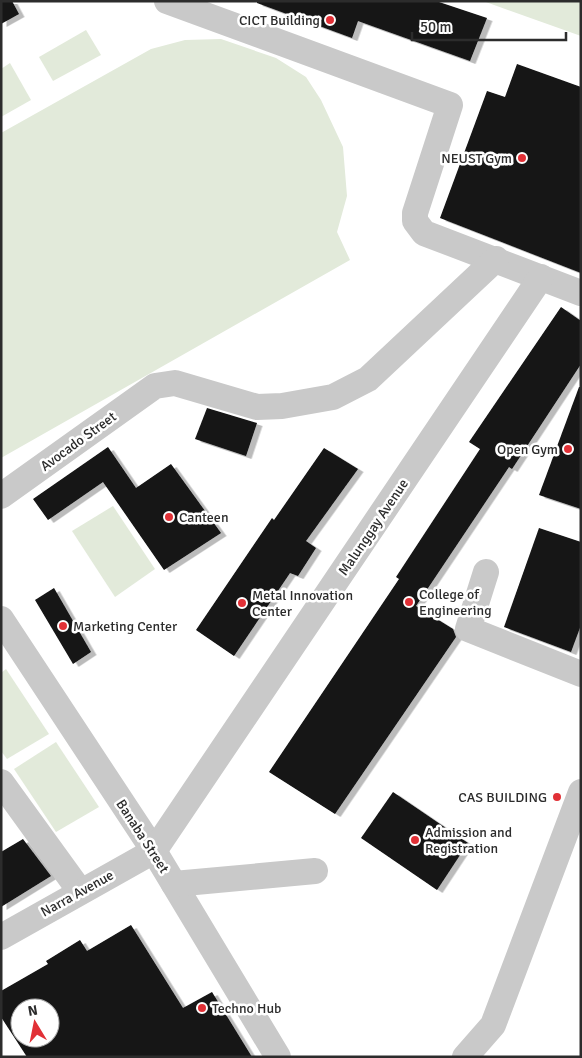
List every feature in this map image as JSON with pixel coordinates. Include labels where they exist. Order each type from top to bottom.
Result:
[{"type":"lane","points":[[167,1],[450,105],[415,213],[415,221],[424,233],[581,293]]},
{"type":"lane","name":"Avocado Street","points":[[1,496],[155,386],[176,383],[256,407],[301,404],[333,397],[368,379],[496,259]]},
{"type":"lane","name":"Malunggay Avenue","points":[[154,851],[541,277]]},
{"type":"lane","points":[[486,572],[468,629],[581,674]]},
{"type":"lane","name":"Banaba Street","points":[[1,619],[154,851],[278,1057]]},
{"type":"lane","points":[[1,782],[80,891]]},
{"type":"lane","points":[[465,1057],[493,1025],[581,792]]},
{"type":"lane","name":"Narra Avenue","points":[[1,937],[154,851]]},
{"type":"lane","points":[[174,884],[315,872]]},
{"type":"green space","points":[[483,1],[581,1],[581,36]]},
{"type":"green space","points":[[86,30],[101,55],[53,81],[39,57]]},
{"type":"green space","points":[[221,39],[276,58],[306,77],[321,100],[343,147],[347,196],[337,232],[350,260],[1,458],[1,133],[151,49],[185,40]]},
{"type":"green space","points":[[10,63],[31,100],[1,117],[1,69]]},
{"type":"green space","points":[[113,506],[155,569],[115,597],[72,531]]},
{"type":"green space","points":[[6,669],[49,734],[7,759],[1,751],[1,673]]},
{"type":"green space","points":[[56,742],[99,807],[56,832],[14,769]]},
{"type":"building","points":[[1,1],[12,1],[19,14],[1,24]]},
{"type":"building","points":[[257,1],[436,1],[487,18],[470,61],[358,21],[352,38],[257,3]]},
{"type":"building","name":"NEUST Gym","points":[[517,64],[581,87],[581,273],[440,218],[487,91],[505,97]]},
{"type":"building","points":[[561,307],[581,321],[581,364],[512,469],[509,467],[416,606],[453,629],[456,637],[335,814],[269,772],[399,579],[396,577],[480,449],[469,442]]},
{"type":"building","name":"Open Gym","points":[[579,387],[581,387],[581,509],[539,495]]},
{"type":"building","points":[[207,408],[257,423],[246,456],[195,439]]},
{"type":"building","name":"Canteen","points":[[108,447],[136,488],[171,464],[221,533],[164,570],[103,482],[48,520],[33,499]]},
{"type":"building","name":"Metal Innovation Center","points":[[324,448],[358,469],[306,541],[316,548],[298,576],[290,573],[234,656],[196,630],[272,518],[274,520]]},
{"type":"building","points":[[539,528],[581,542],[581,625],[571,652],[504,627]]},
{"type":"building","name":"Marketing Center","points":[[54,588],[91,652],[73,664],[35,600]]},
{"type":"building","name":"Admission and Registration","points":[[393,792],[468,843],[437,890],[361,838]]},
{"type":"building","points":[[23,839],[51,876],[1,907],[1,852]]},
{"type":"building","points":[[131,925],[183,1008],[212,992],[252,1057],[27,1057],[21,1048],[60,1048],[60,998],[10,998],[10,1031],[1,1017],[1,991],[48,964],[46,961],[80,940],[87,951]]},
{"type":"place","name":"CICT Building","points":[[330,20]]},
{"type":"place","name":"NEUST Gym","points":[[522,158]]},
{"type":"place","name":"Open Gym","points":[[568,449]]},
{"type":"place","name":"Canteen","points":[[169,517]]},
{"type":"place","name":"College of Engineering","points":[[409,602]]},
{"type":"place","name":"Metal Innovation Center","points":[[242,603]]},
{"type":"place","name":"Marketing Center","points":[[63,626]]},
{"type":"place","name":"CAS BUILDING","points":[[557,797]]},
{"type":"place","name":"Admission and Registration","points":[[415,840]]},
{"type":"place","name":"Techno Hub","points":[[202,1008]]}]
